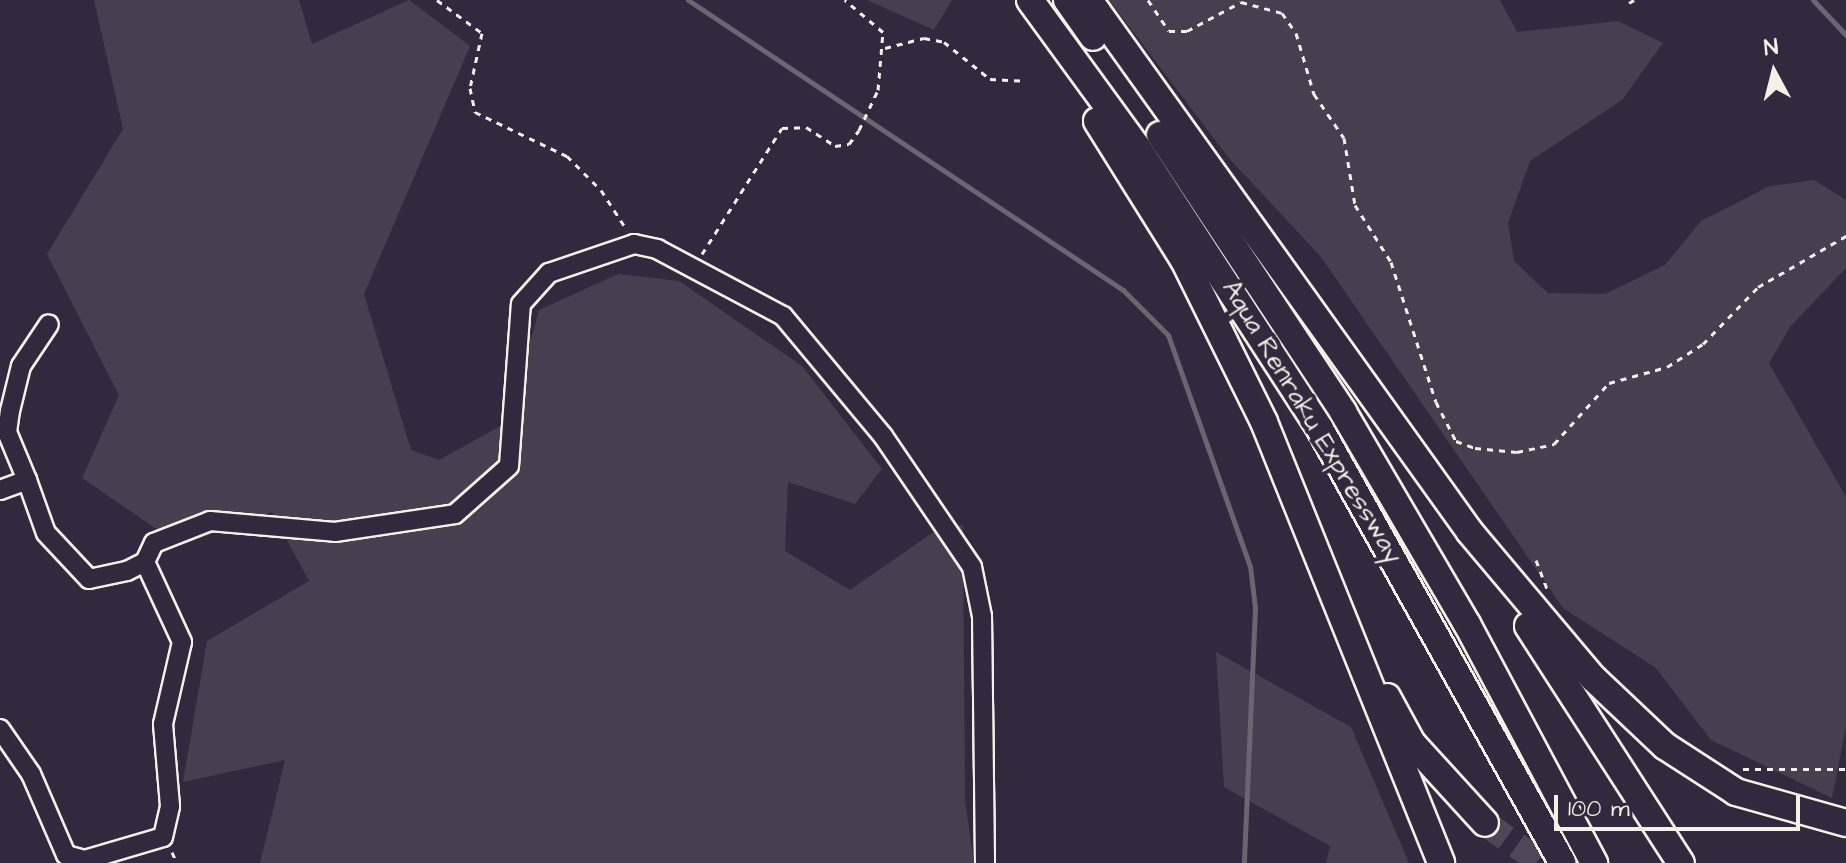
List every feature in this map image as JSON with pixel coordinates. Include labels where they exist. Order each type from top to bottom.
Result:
[{"type":"highway","name":"Aqua Renraku Expressway","points":[[1067,0],[1343,412],[1467,624],[1594,863]]},
{"type":"highway","points":[[1089,0],[1470,532],[1681,863]]},
{"type":"highway","name":"Aqua Renraku Expressway","points":[[1026,2],[1137,147],[1320,429],[1563,863]]},
{"type":"highway","points":[[1026,2],[1184,260],[1264,422],[1441,863]]},
{"type":"highway","points":[[1470,532],[1593,678],[1665,746],[1736,792],[1846,823]]},
{"type":"highway","points":[[1331,595],[1412,743],[1485,823]]},
{"type":"street","points":[[49,324],[21,366],[7,432],[46,533],[89,579],[145,562],[154,543],[220,519],[335,532],[455,514],[509,466],[521,304],[549,273],[634,244],[694,267],[783,316],[883,436],[972,567],[982,616],[985,863]]},
{"type":"street","points":[[0,490],[27,480]]},
{"type":"street","points":[[0,729],[31,774],[66,855],[85,860],[163,837],[170,806],[163,724],[182,642],[145,562]]},
{"type":"path","points":[[437,0],[482,33],[470,88],[475,112],[567,156],[601,190],[634,244]]},
{"type":"path","points":[[694,267],[782,128],[806,127],[835,146],[849,144],[878,90],[885,48],[883,32],[845,0]]},
{"type":"path","points":[[1148,0],[1169,31],[1187,31],[1241,2],[1282,13],[1296,33],[1314,94],[1344,138],[1355,205],[1391,262],[1436,402],[1456,441],[1475,448],[1517,452],[1554,444],[1609,383],[1667,367],[1703,344],[1758,287],[1846,236]]},
{"type":"path","points":[[1629,3],[1634,0]]},
{"type":"path","points":[[885,48],[924,38],[944,42],[990,79],[1024,81]]},
{"type":"path","points":[[1536,560],[1549,594]]},
{"type":"path","points":[[1736,767],[1787,774],[1846,769]]},
{"type":"shaded area","points":[[94,0],[299,0],[312,44],[409,0],[470,46],[364,294],[411,450],[439,460],[508,422],[539,310],[618,274],[679,281],[802,366],[882,469],[855,504],[788,482],[785,551],[850,590],[932,533],[963,525],[965,801],[974,863],[260,863],[285,760],[183,782],[207,641],[309,581],[272,512],[180,545],[82,478],[119,395],[47,254],[123,129]]},
{"type":"shaded area","points":[[867,0],[952,0],[934,30]]},
{"type":"shaded area","points":[[1109,0],[1500,0],[1517,32],[1618,21],[1663,43],[1622,100],[1530,161],[1508,223],[1514,261],[1548,293],[1605,294],[1665,265],[1701,221],[1770,186],[1814,180],[1846,200],[1846,268],[1790,327],[1769,363],[1846,497],[1846,726],[1832,798],[1711,740],[1656,668],[1563,608],[1321,257],[1228,157]]},
{"type":"shaded area","points":[[1216,652],[1351,727],[1409,863],[1326,863],[1330,846],[1224,787]]},
{"type":"waterway","points":[[688,0],[1123,290],[1168,335],[1250,566],[1255,608],[1244,863]]},
{"type":"waterway","points":[[1813,0],[1846,35]]},
{"type":"tunnel","points":[[1485,823],[1541,863]]}]
